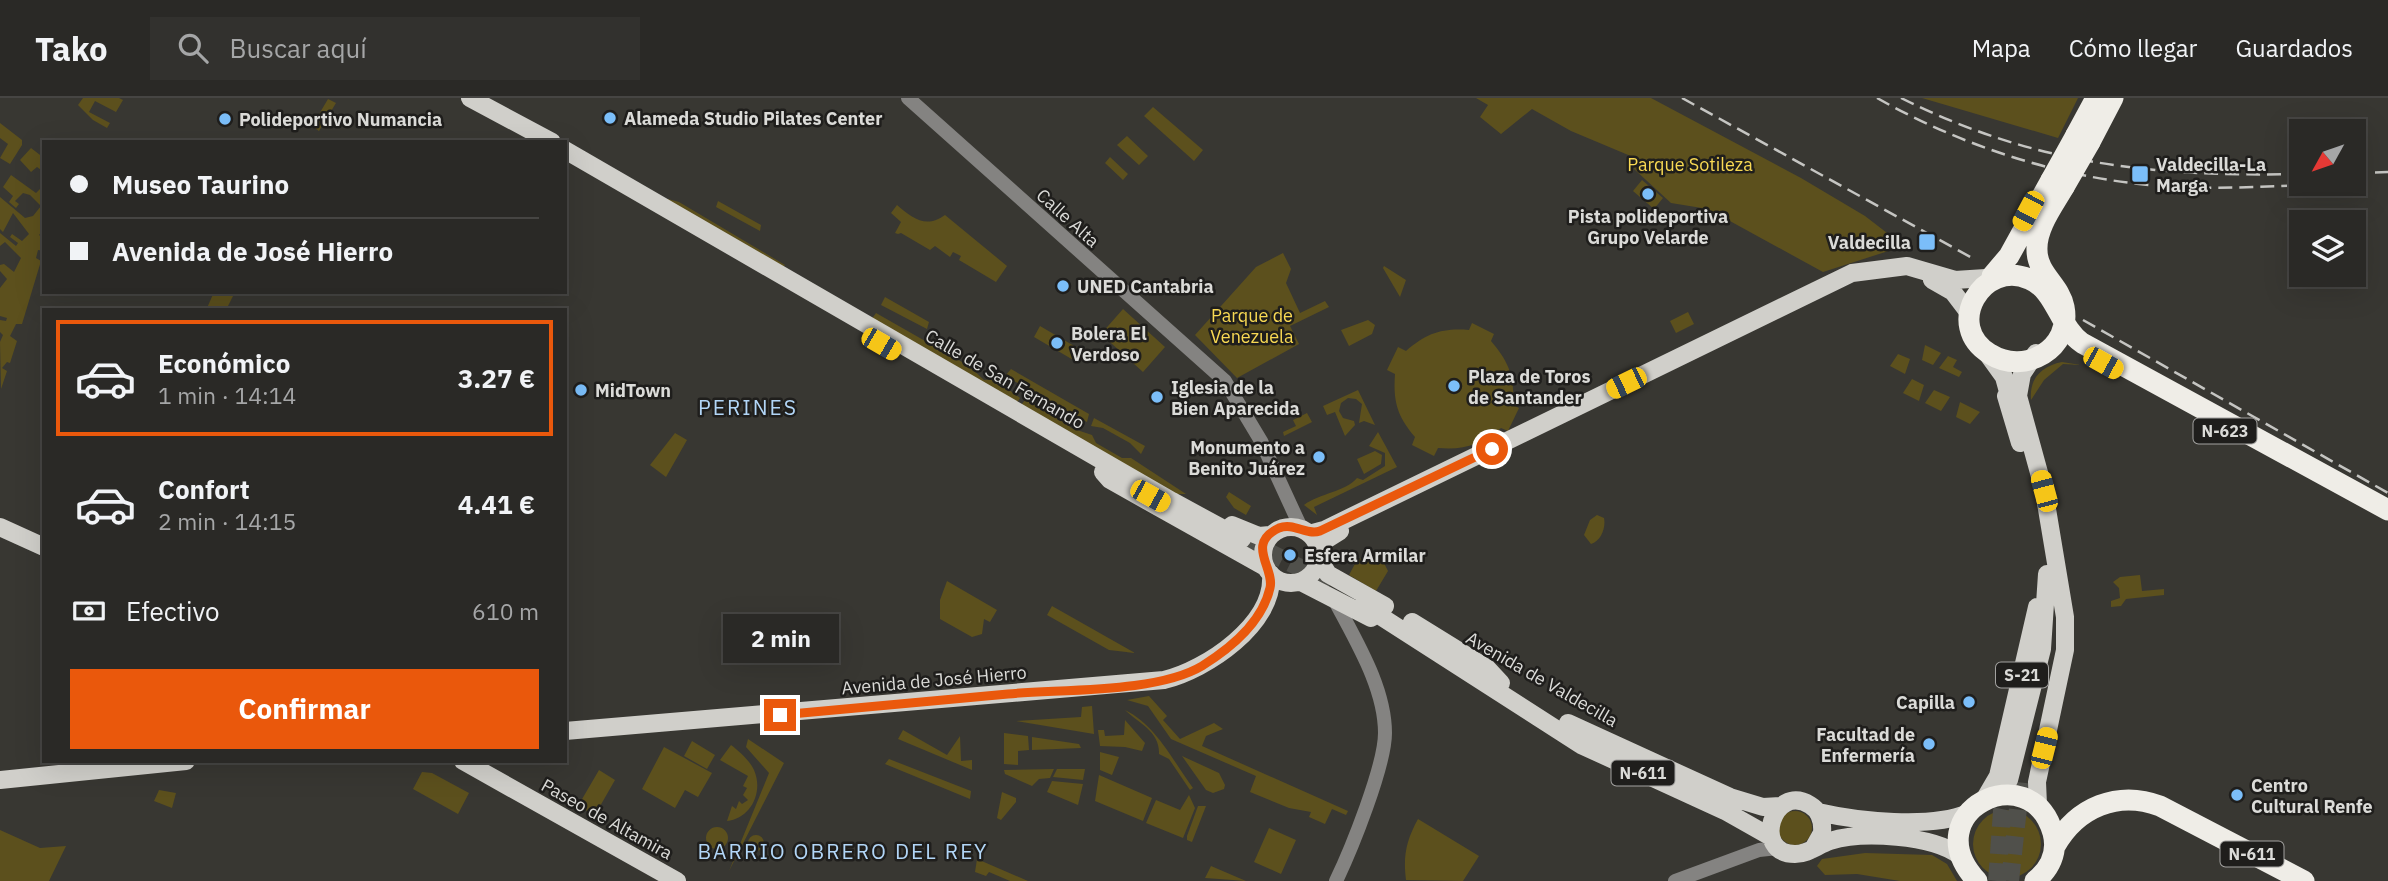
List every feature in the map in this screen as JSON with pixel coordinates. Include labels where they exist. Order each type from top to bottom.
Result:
[{"type":"highway","points":[[2083,139],[2096,98]]},
{"type":"highway","points":[[2046,351],[2002,354],[1984,342],[1966,316],[1976,295],[2004,263],[2051,194],[2083,139],[2113,98]]},
{"type":"highway","points":[[2051,194],[2032,246],[2033,268],[2045,279],[2063,319]]},
{"type":"highway","points":[[1991,276],[2020,270],[2045,279]]},
{"type":"highway","points":[[1991,276],[2018,276],[2035,282],[2048,294],[2063,319]]},
{"type":"highway","name":"S-21","points":[[1966,316],[1984,354]]},
{"type":"highway","name":"S-21","points":[[2046,351],[2059,341],[2063,319]]},
{"type":"highway","name":"N-623","points":[[2063,319],[2079,336],[2139,373],[2388,510]]},
{"type":"highway","points":[[1984,354],[2007,361],[2046,351]]},
{"type":"highway","name":"N-623","points":[[2046,351],[2088,355],[2388,522]]},
{"type":"highway","name":"N-611","points":[[1976,806],[2010,794],[2064,818],[2084,815]]},
{"type":"highway","name":"N-611","points":[[2035,881],[2049,866],[2055,846],[2070,824],[2103,803],[2127,798],[2160,806],[2304,881]]},
{"type":"highway","points":[[1976,806],[1959,831],[1960,856],[1977,881]]},
{"type":"highway","points":[[2042,810],[2055,846]]},
{"type":"main road","points":[[462,98],[532,140]]},
{"type":"main road","points":[[470,98],[548,140]]},
{"type":"main road","name":"Calle de San Fernando","points":[[567,158],[1100,464],[1242,541]]},
{"type":"main road","points":[[1966,316],[1946,287],[1925,274],[1886,274],[1850,284],[1330,536],[1324,541],[1311,576],[1278,580],[1262,552],[1270,535],[1284,527],[1308,527],[1863,270],[1891,266],[1955,280],[1991,276]]},
{"type":"main road","name":"S-21","points":[[2042,810],[2036,782],[2059,692],[2065,650],[2065,617],[2058,585],[2054,538],[2018,393],[2022,374],[2046,351]]},
{"type":"main road","name":"S-21","points":[[1984,354],[2007,382],[2042,532],[2048,590],[2042,649],[2015,780],[2046,682],[2055,633],[2058,585]]},
{"type":"main road","points":[[1100,464],[1115,462],[1250,533],[1270,535]]},
{"type":"main road","name":"Avenida de Valdecilla","points":[[1100,464],[1110,480],[1278,580],[1334,597],[1591,750],[1725,810],[1774,842]]},
{"type":"main road","points":[[1308,527],[1328,574],[1488,669],[1501,683]]},
{"type":"main road","points":[[0,528],[42,546]]},
{"type":"main road","name":"S-21","points":[[1976,806],[1998,776],[2045,567]]},
{"type":"main road","name":"Avenida de José Hierro","points":[[567,731],[1164,680],[1191,672],[1229,649],[1246,631],[1278,580]]},
{"type":"main road","name":"Avenida de Valdecilla","points":[[1527,711],[1365,603],[1609,744],[1746,803],[1763,807],[1780,806]]},
{"type":"main road","points":[[0,780],[166,763]]},
{"type":"main road","name":"Paseo de Altamira","points":[[477,767],[677,881]]},
{"type":"main road","points":[[1960,856],[1948,847],[1931,841],[1903,838],[1848,838],[1798,854],[1774,842],[1770,822],[1780,806],[1795,801],[1805,803],[1818,812],[1852,819],[1934,822],[1976,806]]},
{"type":"main road","points":[[1813,849],[1822,833],[1818,812]]},
{"type":"street","name":"Calle Alta","points":[[908,98],[1225,382],[1241,404],[1308,527]]},
{"type":"street","name":"Calle Alta","points":[[1205,364],[1212,374],[1212,385],[1227,388],[1241,404]]},
{"type":"street","points":[[1334,597],[1380,700],[1385,734],[1377,768],[1336,881]]},
{"type":"street","points":[[1675,881],[1774,842]]},
{"type":"green space","points":[[83,98],[123,100],[116,112],[95,101],[89,112],[110,123],[107,128],[93,120],[78,105]]},
{"type":"green space","name":"Parque Sotileza","points":[[1476,98],[1651,98],[1801,178],[1865,216],[1904,246],[1823,272],[1708,209],[1671,203],[1634,169],[1633,157],[1571,131],[1532,109],[1501,134],[1480,117],[1488,105]]},
{"type":"green space","points":[[1922,98],[2078,98],[2058,138]]},
{"type":"green space","points":[[328,99],[336,103],[319,131],[312,126]]},
{"type":"green space","points":[[1153,107],[1203,150],[1194,161],[1144,116]]},
{"type":"green space","points":[[0,123],[22,140],[22,145],[10,164],[0,158],[8,144],[0,138]]},
{"type":"green space","points":[[1127,136],[1148,156],[1139,165],[1117,145]]},
{"type":"green space","points":[[31,148],[42,156],[42,171],[37,167],[31,172],[20,160]]},
{"type":"green space","points":[[1110,157],[1128,174],[1123,180],[1105,163]]},
{"type":"green space","points":[[11,175],[36,193],[42,189],[42,231],[39,235],[42,237],[42,251],[38,250],[36,258],[41,261],[22,324],[16,324],[10,336],[17,341],[10,363],[7,362],[2,368],[7,371],[1,389],[0,342],[3,335],[0,332],[0,320],[6,321],[7,318],[0,316],[0,288],[7,279],[0,271],[0,265],[4,264],[14,272],[21,258],[5,242],[0,246],[0,233],[16,246],[18,243],[10,237],[12,234],[22,241],[29,234],[13,213],[3,232],[0,229],[0,197],[25,218],[33,216],[41,206],[30,195],[23,193],[15,201],[19,204],[16,208],[9,202],[13,196],[3,187]]},
{"type":"green space","name":"Pista polideportiva Grupo Velarde","points":[[1642,180],[1663,198],[1654,209],[1633,191]]},
{"type":"green space","points":[[667,201],[679,202],[785,265],[782,268]]},
{"type":"green space","points":[[718,201],[761,225],[760,231],[716,207]]},
{"type":"green space","points":[[897,205],[920,220],[932,221],[945,215],[1007,266],[996,282],[959,260],[961,256],[953,252],[950,257],[935,246],[930,250],[901,233],[895,233],[901,222],[891,213]]},
{"type":"green space","name":"Parque de Venezuela","points":[[1283,253],[1291,269],[1286,283],[1300,313],[1325,301],[1329,307],[1290,326],[1299,344],[1237,378],[1195,335],[1256,267]]},
{"type":"green space","points":[[1384,266],[1406,280],[1400,297],[1383,268]]},
{"type":"green space","points":[[213,294],[234,294],[227,308],[207,308]]},
{"type":"green space","points":[[885,297],[929,322],[927,329],[881,305]]},
{"type":"green space","points":[[1123,309],[1165,347],[1143,372],[1101,334]]},
{"type":"green space","points":[[1688,312],[1694,324],[1676,333],[1670,321]]},
{"type":"green space","points":[[876,313],[969,366],[984,380],[994,379],[1020,398],[1017,403],[871,320]]},
{"type":"green space","points":[[1368,320],[1375,325],[1372,334],[1349,346],[1341,330]]},
{"type":"green space","name":"Plaza de Toros de Santander","points":[[1472,323],[1494,334],[1491,341],[1510,370],[1513,405],[1519,408],[1508,431],[1501,428],[1486,439],[1464,447],[1438,448],[1434,456],[1412,445],[1415,437],[1400,415],[1396,400],[1395,374],[1387,370],[1398,347],[1406,351],[1428,336],[1443,331],[1469,330]]},
{"type":"green space","name":"Bolera El Verdoso","points":[[1040,326],[1081,350],[1075,361],[1034,337]]},
{"type":"green space","points":[[1925,345],[1941,353],[1933,365],[1922,360]]},
{"type":"green space","points":[[1898,354],[1910,359],[1905,374],[1890,366]]},
{"type":"green space","points":[[1948,356],[1957,360],[1953,367],[1962,372],[1959,377],[1939,368]]},
{"type":"green space","points":[[2062,362],[2081,365],[2063,364],[2044,380],[2031,400],[2032,385],[2038,374]]},
{"type":"green space","points":[[1011,369],[1089,414],[1087,422],[1005,376]]},
{"type":"green space","points":[[1912,379],[1924,385],[1919,401],[1903,393]]},
{"type":"green space","points":[[1358,390],[1375,425],[1364,421],[1359,423],[1362,404],[1356,399],[1348,398],[1341,403],[1339,411],[1343,418],[1354,421],[1355,425],[1345,436],[1335,412],[1327,415],[1323,406]]},
{"type":"green space","points":[[1934,390],[1950,397],[1941,411],[1925,403]]},
{"type":"green space","points":[[1025,400],[1055,415],[1058,420],[1067,422],[1071,428],[1092,435],[1096,443],[1122,458],[1131,458],[1186,494],[1175,494],[1021,405]]},
{"type":"green space","points":[[1960,402],[1980,412],[1970,424],[1956,417]]},
{"type":"green space","points":[[1307,413],[1312,422],[1284,436],[1283,432],[1296,426],[1293,420]]},
{"type":"green space","points":[[1094,418],[1145,446],[1141,454],[1130,443],[1103,428],[1091,426]]},
{"type":"green space","points":[[1378,432],[1397,467],[1314,507],[1317,515],[1304,505],[1352,483],[1357,478],[1363,480],[1385,466],[1385,453],[1369,446]]},
{"type":"green space","points":[[675,433],[687,440],[666,477],[650,465]]},
{"type":"green space","points":[[1375,451],[1382,455],[1381,464],[1364,474],[1357,459]]},
{"type":"green space","points":[[1229,492],[1251,506],[1246,515],[1234,508],[1226,497]]},
{"type":"green space","points":[[1597,515],[1604,518],[1603,530],[1598,540],[1591,544],[1584,535],[1590,520]]},
{"type":"green space","points":[[1364,557],[1378,565],[1383,561],[1388,571],[1376,591],[1349,575],[1357,560]]},
{"type":"green space","points":[[2140,575],[2142,591],[2164,589],[2164,595],[2126,599],[2121,606],[2111,607],[2111,601],[2120,598],[2119,588],[2113,582],[2120,577]]},
{"type":"green space","points":[[947,581],[997,610],[990,622],[984,619],[982,634],[972,637],[940,619],[940,600]]},
{"type":"green space","points":[[1052,606],[1135,653],[1109,650],[1047,615]]},
{"type":"green space","points":[[1149,696],[1167,716],[1163,720],[1180,739],[1214,723],[1223,729],[1206,736],[1202,746],[1348,811],[1346,815],[1332,809],[1325,824],[1309,817],[1311,812],[1289,808],[1250,792],[1256,776],[1171,739],[1148,706],[1127,700]]},
{"type":"green space","points":[[1092,706],[1094,734],[1016,721],[1081,717],[1082,707]]},
{"type":"green space","points":[[1125,710],[1155,734],[1193,788],[1190,790],[1169,759],[1159,754],[1152,733]]},
{"type":"green space","points":[[1125,720],[1145,743],[1142,751],[1100,746],[1098,730],[1104,730],[1105,736],[1124,735]]},
{"type":"green space","points":[[903,730],[947,755],[960,736],[961,761],[972,760],[972,770],[898,739]]},
{"type":"green space","points":[[1004,733],[1028,736],[1029,750],[1018,751],[1018,765],[1004,764]]},
{"type":"green space","points":[[1032,737],[1079,744],[1081,748],[1032,750]]},
{"type":"green space","points":[[748,739],[784,763],[729,871],[769,773],[746,747]]},
{"type":"green space","points":[[692,741],[715,755],[707,769],[684,756]]},
{"type":"green space","points":[[731,745],[752,767],[757,787],[756,796],[748,810],[727,821],[732,806],[736,809],[739,801],[742,804],[748,800],[743,795],[747,788],[743,786],[748,776],[720,760]]},
{"type":"green space","points":[[664,747],[712,773],[698,797],[685,790],[675,808],[642,789]]},
{"type":"green space","points":[[1100,752],[1119,757],[1112,775],[1100,770]]},
{"type":"green space","points":[[1182,756],[1219,773],[1225,785],[1224,789],[1213,793],[1206,790]]},
{"type":"green space","points":[[889,759],[971,791],[970,799],[885,764]]},
{"type":"green space","points":[[1054,769],[1050,778],[1039,779],[1032,786],[1005,774],[1004,770]]},
{"type":"green space","points":[[1057,769],[1085,769],[1083,780],[1053,777]]},
{"type":"green space","points":[[599,770],[615,780],[595,815],[578,806]]},
{"type":"green space","points":[[422,772],[432,773],[469,793],[458,814],[413,789]]},
{"type":"green space","points":[[1099,775],[1152,798],[1143,821],[1095,801]]},
{"type":"green space","points":[[1052,781],[1083,784],[1078,805],[1047,792]]},
{"type":"green space","points":[[159,790],[176,793],[172,808],[154,801]]},
{"type":"green space","points":[[1002,792],[1016,798],[1016,802],[1001,820],[997,818]]},
{"type":"green space","points":[[1189,795],[1195,808],[1183,838],[1146,823],[1156,800],[1180,810]]},
{"type":"green space","points":[[1198,806],[1206,806],[1192,842],[1187,840],[1187,836]]},
{"type":"green space","points":[[2007,810],[2020,813],[2031,820],[2038,831],[2041,844],[2038,857],[2031,868],[2020,875],[2007,878],[1994,875],[1983,868],[1976,857],[1973,844],[1976,831],[1983,820],[1994,813]]},
{"type":"green space","points":[[1795,811],[1807,816],[1812,828],[1807,840],[1795,845],[1783,840],[1778,828],[1783,816]]},
{"type":"green space","points":[[1418,819],[1479,856],[1463,881],[1406,880],[1406,849]]},
{"type":"green space","points":[[717,827],[725,830],[728,838],[725,846],[717,849],[709,846],[706,838],[709,830]]},
{"type":"green space","points":[[1269,828],[1296,840],[1281,874],[1254,862]]},
{"type":"green space","points":[[0,830],[40,848],[66,846],[49,881],[0,881]]},
{"type":"green space","points":[[756,835],[762,837],[762,849],[756,851],[750,849],[748,843],[750,837]]},
{"type":"green space","points":[[1865,853],[1932,855],[1947,864],[1957,881],[1900,881],[1857,874],[1825,875],[1817,866],[1822,859]]},
{"type":"green space","points":[[977,859],[1028,881],[1010,881],[989,872],[986,876],[975,872]]},
{"type":"green space","points":[[1211,866],[1246,881],[1205,878]]},
{"type":"tunnel","points":[[1242,539],[1339,587]]},
{"type":"tunnel","points":[[2010,881],[2021,781]]},
{"type":"tunnel","points":[[1997,881],[2002,811],[2008,783]]},
{"type":"railway","points":[[1682,98],[1974,259]]},
{"type":"railway","points":[[1877,98],[1910,116],[1978,145],[2049,168],[2086,176],[2181,187],[2289,185]]},
{"type":"railway","points":[[1901,98],[1999,139],[2096,162],[2195,173],[2289,174]]},
{"type":"railway","points":[[2366,173],[2388,172]]},
{"type":"railway","points":[[2083,320],[2388,493]]},
{"type":"place","name":"Alameda Studio Pilates Center","points":[[610,118]]},
{"type":"place","name":"Polideportivo Numancia","points":[[225,119]]},
{"type":"place","name":"Valdecilla-La Marga","points":[[2140,174]]},
{"type":"place","name":"Pista polideportiva Grupo Velarde","points":[[1648,194]]},
{"type":"place","name":"Valdecilla","points":[[1927,242]]},
{"type":"place","name":"UNED Cantabria","points":[[1063,286]]},
{"type":"place","name":"Bolera El Verdoso","points":[[1057,343]]},
{"type":"place","name":"Plaza de Toros de Santander","points":[[1454,386]]},
{"type":"place","name":"MidTown","points":[[581,390]]},
{"type":"place","name":"Iglesia de la Bien Aparecida","points":[[1157,397]]},
{"type":"place","name":"Monumento a Benito Juárez","points":[[1319,457]]},
{"type":"place","name":"Esfera Armilar","points":[[1290,555]]},
{"type":"place","name":"Capilla","points":[[1969,702]]},
{"type":"place","name":"Facultad de Enfermería","points":[[1929,744]]},
{"type":"place","name":"Centro Cultural Renfe","points":[[2237,795]]},
{"type":"district","name":"PERINES","points":[[748,407]]},
{"type":"district","name":"BARRIO OBRERO DEL REY","points":[[843,851]]},
{"type":"route","points":[[780,715],[1102,687],[1164,680],[1191,672],[1238,641],[1257,613],[1269,592],[1272,580],[1271,574],[1265,568],[1262,552],[1266,539],[1274,532],[1284,527],[1296,528],[1309,534],[1320,531],[1492,449]]}]
